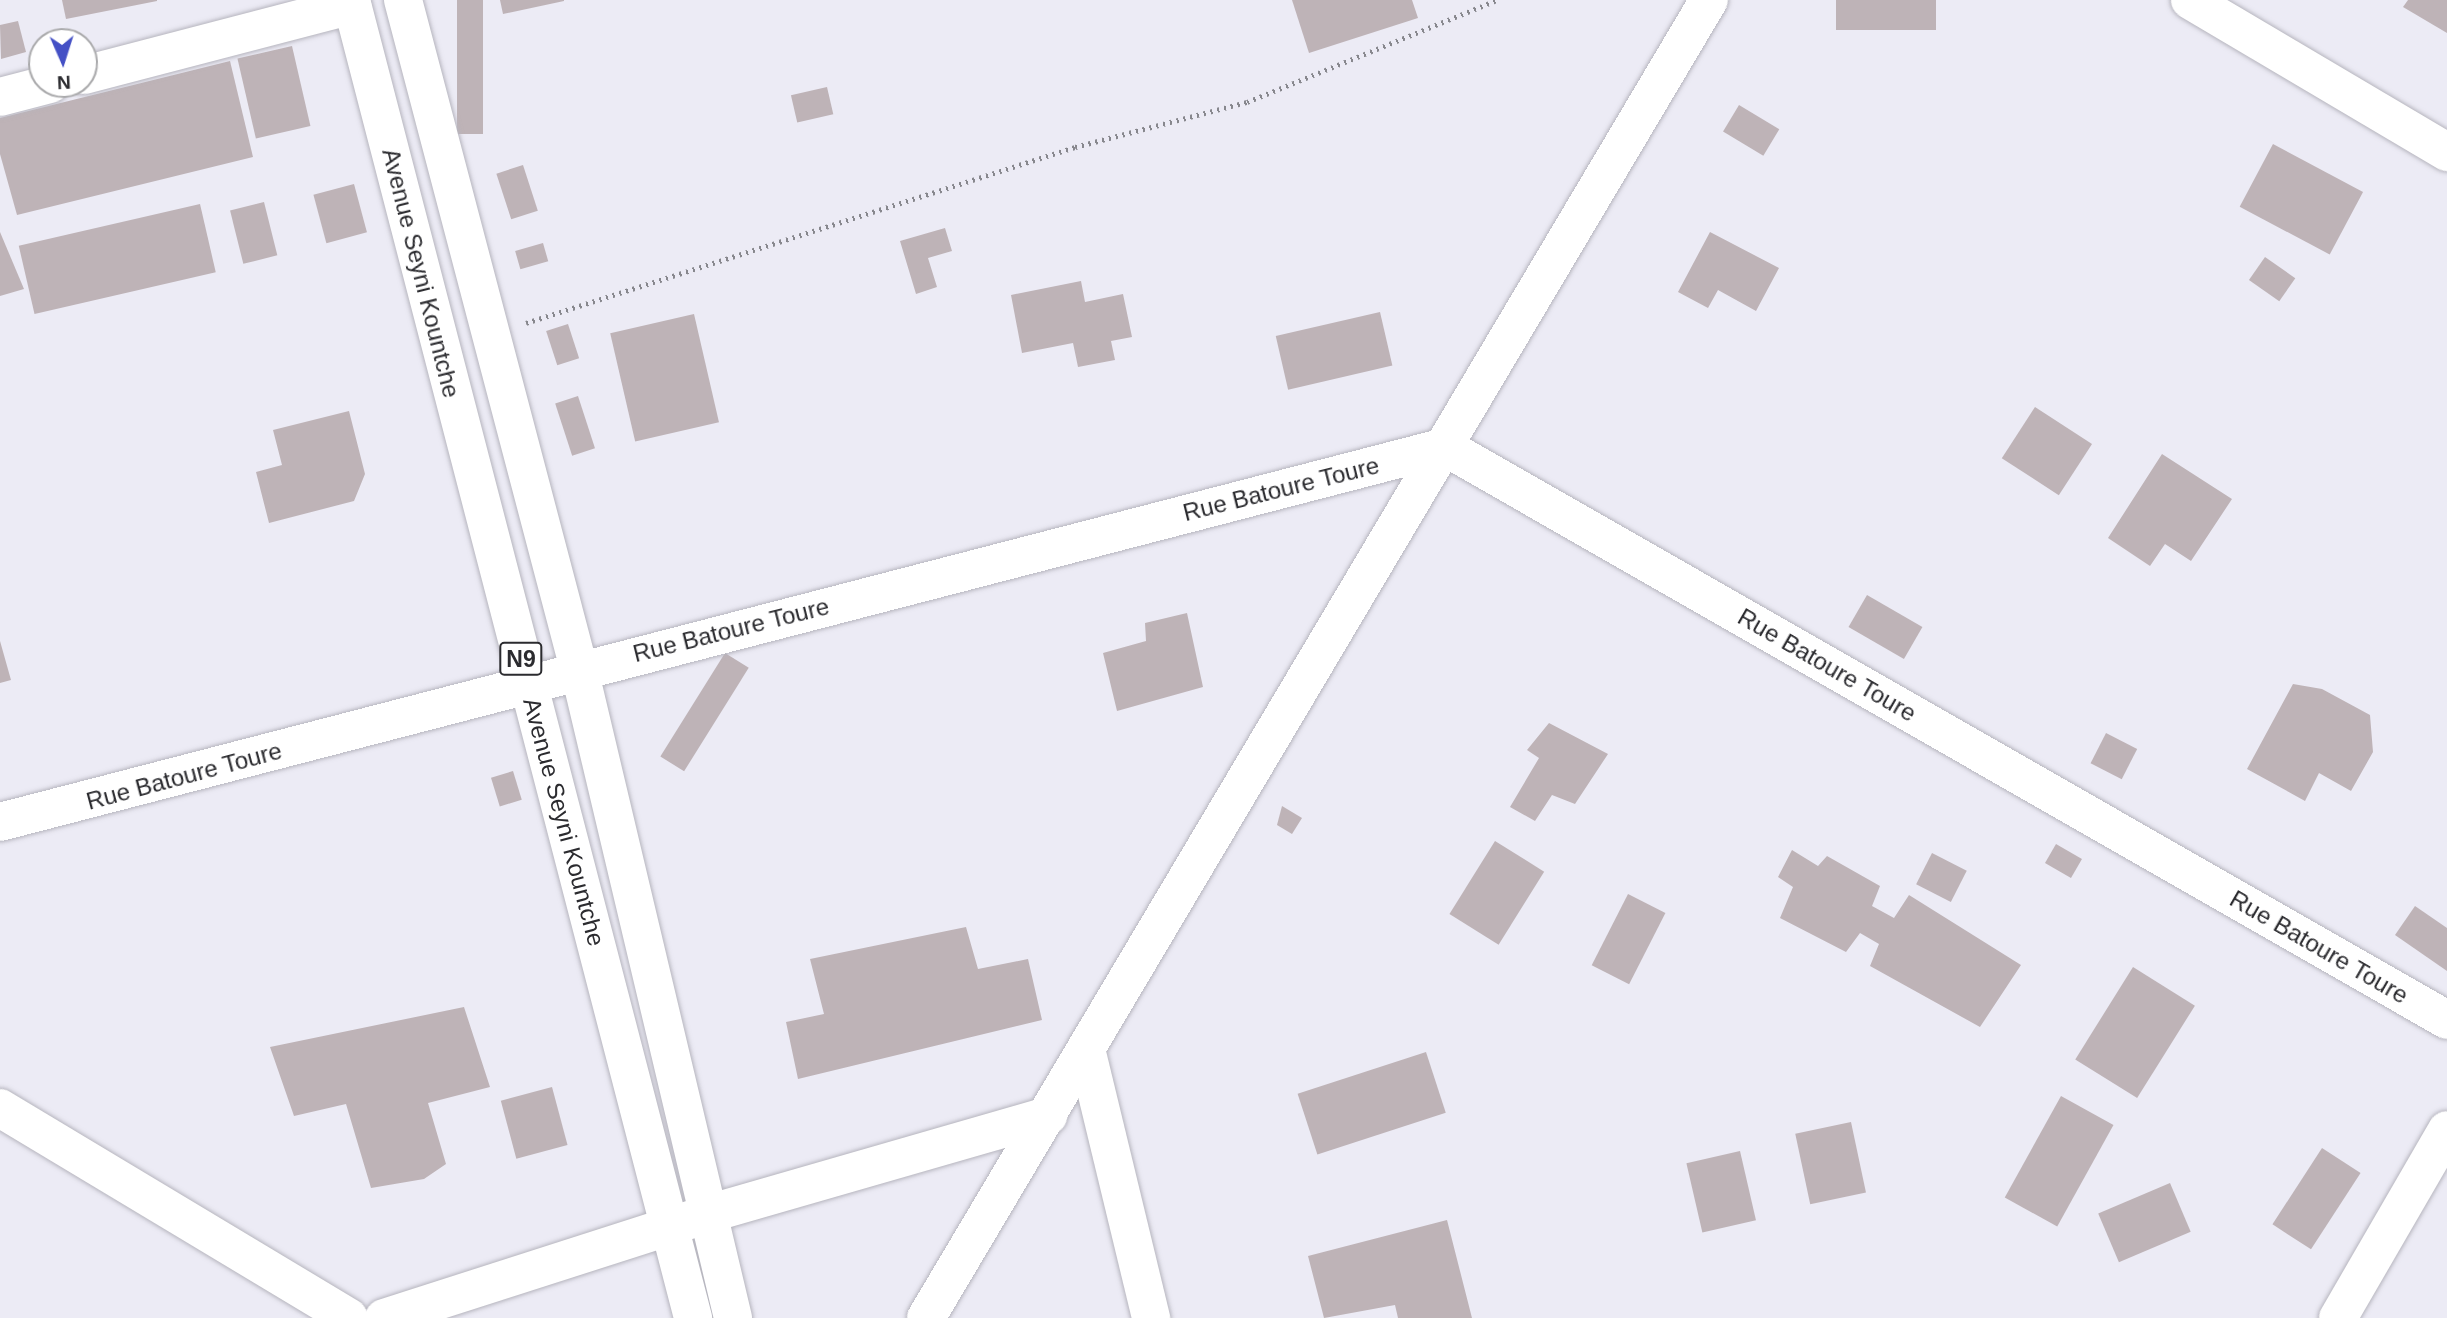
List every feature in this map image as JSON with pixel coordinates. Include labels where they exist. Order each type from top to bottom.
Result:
[{"type":"main road","name":"Avenue Seyni Kountche","points":[[403,0],[579,668],[711,1213],[733,1318]]},
{"type":"main road","points":[[926,1318],[1087,1053],[1709,0]]},
{"type":"main road","points":[[2190,0],[2447,152]]},
{"type":"main road","name":"Avenue Seyni Kountche","points":[[352,2],[693,1318]]},
{"type":"main road","points":[[98,71],[352,2]]},
{"type":"main road","points":[[0,97],[28,90]]},
{"type":"main road","name":"Rue Batoure Toure","points":[[0,822],[579,668],[1445,447],[2447,1020]]},
{"type":"main road","points":[[596,941],[642,930]]},
{"type":"main road","points":[[1087,1053],[1151,1318]]},
{"type":"main road","points":[[0,1108],[349,1318]]},
{"type":"main road","points":[[384,1318],[711,1213],[1048,1116]]},
{"type":"main road","points":[[2338,1318],[2447,1130]]},
{"type":"path","points":[[491,334],[1075,147],[1247,102],[1497,0]]},
{"type":"building","points":[[62,0],[157,0],[157,1],[66,19]]},
{"type":"building","points":[[457,0],[483,0],[483,134],[457,134]]},
{"type":"building","points":[[500,0],[564,0],[564,1],[503,14]]},
{"type":"building","points":[[1292,0],[1412,0],[1418,18],[1309,53]]},
{"type":"building","points":[[1836,0],[1936,0],[1936,30],[1836,30]]},
{"type":"building","points":[[2408,0],[2447,0],[2447,33],[2403,7]]},
{"type":"building","points":[[18,21],[26,52],[1,59],[0,25]]},
{"type":"building","points":[[292,46],[310,126],[256,138],[237,59]]},
{"type":"building","points":[[230,61],[253,157],[17,215],[0,154],[0,118],[81,98],[98,98],[98,94]]},
{"type":"building","points":[[827,87],[833,114],[797,123],[791,95]]},
{"type":"building","points":[[1739,105],[1779,129],[1763,156],[1723,132]]},
{"type":"building","points":[[2273,144],[2363,192],[2330,255],[2240,207]]},
{"type":"building","points":[[523,165],[538,211],[511,219],[496,174]]},
{"type":"building","points":[[354,184],[367,232],[326,243],[313,195]]},
{"type":"building","points":[[264,202],[277,255],[243,264],[230,210]]},
{"type":"building","points":[[200,204],[216,272],[35,314],[19,246]]},
{"type":"building","points":[[945,228],[952,251],[928,258],[937,287],[916,294],[900,241]]},
{"type":"building","points":[[0,232],[24,289],[0,296]]},
{"type":"building","points":[[1710,232],[1779,268],[1756,311],[1718,290],[1708,308],[1678,292]]},
{"type":"building","points":[[543,243],[548,261],[520,269],[515,251]]},
{"type":"building","points":[[2265,257],[2295,278],[2279,301],[2249,280]]},
{"type":"building","points":[[1081,281],[1085,302],[1123,294],[1132,337],[1111,341],[1115,360],[1078,367],[1073,343],[1022,353],[1011,295]]},
{"type":"building","points":[[1380,312],[1392,366],[1288,390],[1276,336]]},
{"type":"building","points":[[694,314],[719,422],[635,442],[610,333]]},
{"type":"building","points":[[568,324],[579,358],[557,365],[546,331]]},
{"type":"building","points":[[578,396],[595,448],[572,456],[555,403]]},
{"type":"building","points":[[2035,407],[2092,444],[2059,495],[2002,458]]},
{"type":"building","points":[[349,411],[365,474],[354,501],[269,523],[256,472],[282,465],[273,430]]},
{"type":"building","points":[[2162,454],[2232,499],[2191,561],[2165,544],[2150,566],[2108,538]]},
{"type":"building","points":[[1867,595],[1922,627],[1904,659],[1848,627]]},
{"type":"building","points":[[1187,613],[1203,687],[1117,711],[1103,653],[1146,641],[1145,623]]},
{"type":"building","points":[[0,641],[11,680],[0,683]]},
{"type":"building","points":[[725,653],[749,668],[684,771],[660,756]]},
{"type":"building","points":[[2293,684],[2322,689],[2370,715],[2373,752],[2351,791],[2319,773],[2305,801],[2247,769]]},
{"type":"building","points":[[1549,723],[1608,754],[1575,804],[1552,795],[1535,821],[1510,807],[1539,758],[1527,750]]},
{"type":"building","points":[[2106,733],[2137,749],[2122,779],[2091,763]]},
{"type":"building","points":[[513,771],[522,800],[500,806],[491,778]]},
{"type":"building","points":[[1282,806],[1302,818],[1292,834],[1277,825]]},
{"type":"building","points":[[1495,841],[1544,872],[1499,945],[1449,914]]},
{"type":"building","points":[[2056,844],[2082,859],[2071,878],[2045,863]]},
{"type":"building","points":[[1792,850],[1818,866],[1827,856],[1880,886],[1872,906],[1894,918],[1909,895],[2021,965],[1980,1027],[1870,966],[1879,944],[1860,933],[1846,952],[1780,918],[1793,887],[1778,877]]},
{"type":"building","points":[[1932,853],[1967,871],[1951,902],[1916,884]]},
{"type":"building","points":[[1628,894],[1665,913],[1629,984],[1592,965]]},
{"type":"building","points":[[2415,906],[2447,928],[2447,971],[2395,935]]},
{"type":"building","points":[[966,927],[978,969],[1028,959],[1042,1020],[798,1079],[786,1022],[824,1014],[810,959]]},
{"type":"building","points":[[2133,967],[2195,1006],[2137,1098],[2075,1059]]},
{"type":"building","points":[[464,1007],[490,1087],[428,1103],[446,1164],[424,1179],[371,1188],[346,1104],[294,1116],[270,1047]]},
{"type":"building","points":[[1426,1052],[1446,1113],[1317,1155],[1298,1094]]},
{"type":"building","points":[[552,1087],[568,1145],[516,1159],[501,1101]]},
{"type":"building","points":[[2061,1096],[2113,1125],[2057,1227],[2005,1197]]},
{"type":"building","points":[[1851,1122],[1866,1192],[1810,1204],[1795,1134]]},
{"type":"building","points":[[2322,1148],[2361,1173],[2311,1249],[2272,1224]]},
{"type":"building","points":[[1740,1151],[1756,1220],[1702,1233],[1686,1163]]},
{"type":"building","points":[[2170,1183],[2191,1232],[2119,1262],[2098,1213]]},
{"type":"building","points":[[1447,1220],[1472,1318],[1398,1318],[1395,1305],[1324,1318],[1308,1256]]}]
